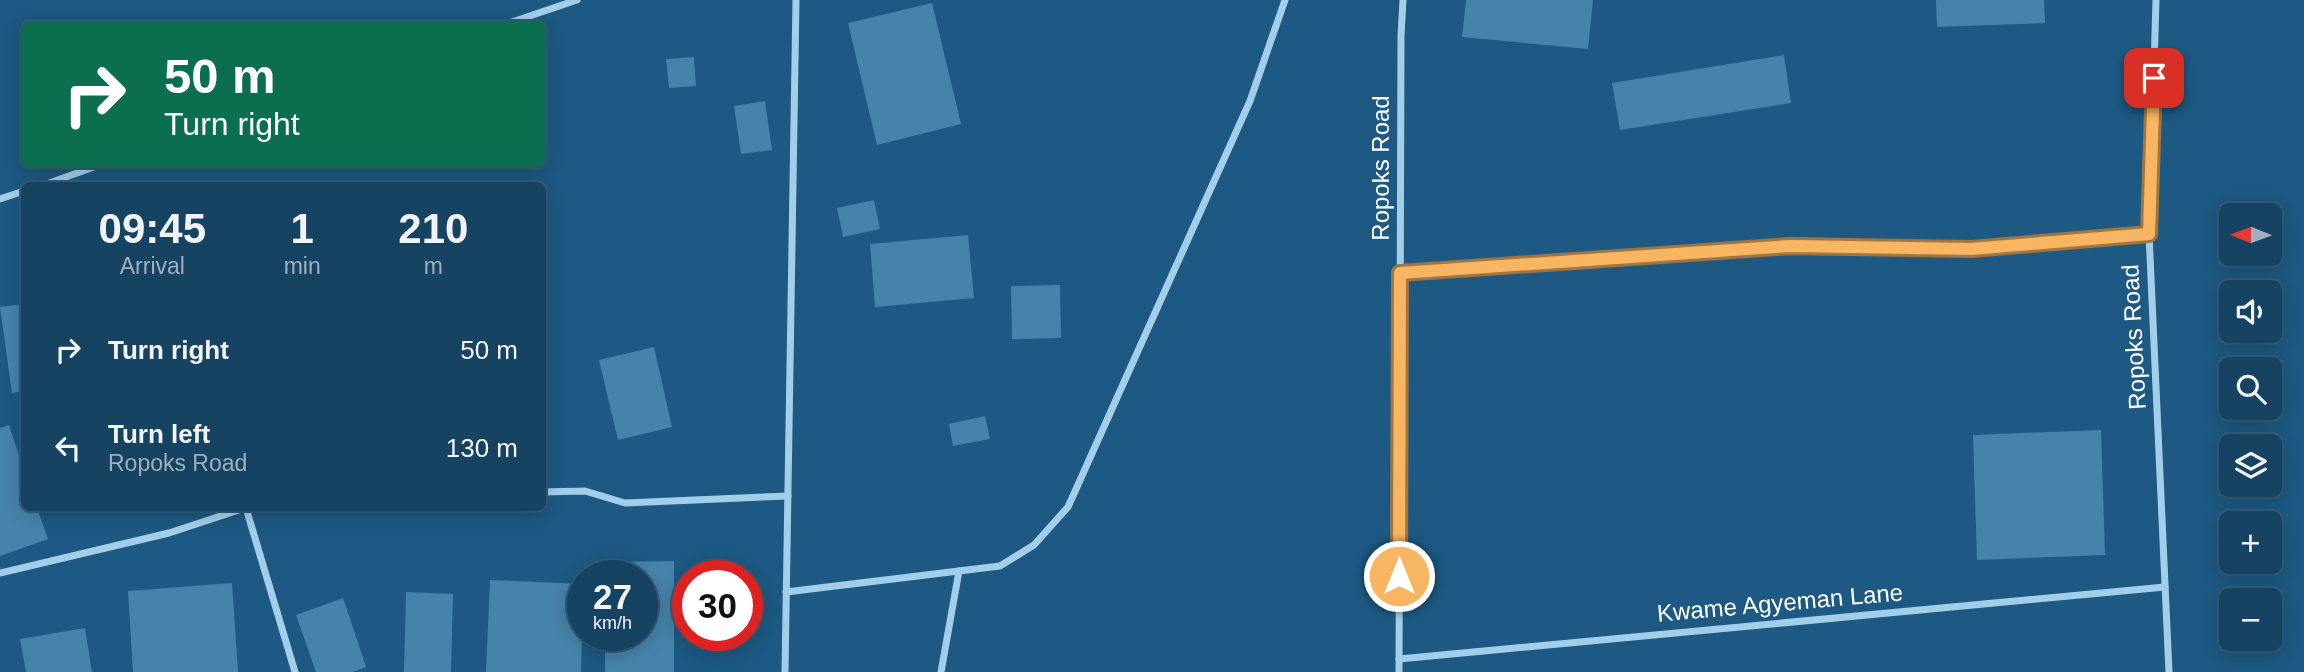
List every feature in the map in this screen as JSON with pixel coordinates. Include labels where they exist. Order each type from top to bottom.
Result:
[{"type":"street","points":[[515,21],[577,0]]},
{"type":"street","points":[[785,672],[796,0]]},
{"type":"street","points":[[786,593],[1000,566],[1034,545],[1068,507],[1250,102],[1285,0]]},
{"type":"street","name":"Ropoks Road","points":[[1399,672],[1403,0]]},
{"type":"street","name":"Ropoks Road","points":[[2156,0],[2149,234],[2169,672]]},
{"type":"street","points":[[52,182],[91,168]]},
{"type":"street","points":[[0,199],[21,192]]},
{"type":"street","points":[[1400,273],[1790,246],[1971,249],[2149,234]]},
{"type":"street","points":[[546,492],[585,491],[625,503],[788,496]]},
{"type":"street","points":[[0,573],[169,533],[236,511]]},
{"type":"street","points":[[246,511],[295,672]]},
{"type":"street","points":[[942,672],[959,571]]},
{"type":"street","name":"Kwame Agyeman Lane","points":[[1399,659],[2165,587]]},
{"type":"building","points":[[1466,0],[1593,0],[1588,49],[1462,37]]},
{"type":"building","points":[[1936,0],[2044,0],[2045,23],[1937,27]]},
{"type":"building","points":[[932,3],[961,124],[877,145],[848,23]]},
{"type":"building","points":[[1784,55],[1791,103],[1620,130],[1612,83]]},
{"type":"building","points":[[694,57],[696,86],[669,88],[666,59]]},
{"type":"building","points":[[765,101],[772,150],[741,154],[734,106]]},
{"type":"building","points":[[874,200],[880,229],[843,237],[837,208]]},
{"type":"building","points":[[968,235],[974,298],[875,307],[870,244]]},
{"type":"building","points":[[1060,285],[1061,338],[1012,339],[1011,286]]},
{"type":"building","points":[[21,304],[21,392],[12,393],[0,307]]},
{"type":"building","points":[[654,347],[672,427],[618,440],[599,360]]},
{"type":"building","points":[[985,416],[990,439],[953,446],[949,424]]},
{"type":"building","points":[[9,425],[21,462],[21,511],[38,511],[48,539],[0,556],[0,428]]},
{"type":"building","points":[[2101,430],[2105,555],[1977,560],[1973,435]]},
{"type":"building","points":[[658,561],[672,561],[674,672],[605,672],[605,651],[658,651]]},
{"type":"building","points":[[490,580],[567,583],[567,651],[581,651],[581,672],[486,672]]},
{"type":"building","points":[[232,583],[238,672],[133,672],[128,591]]},
{"type":"building","points":[[406,592],[453,594],[451,672],[404,672]]},
{"type":"building","points":[[343,598],[366,667],[353,672],[316,672],[296,615]]},
{"type":"building","points":[[85,628],[92,672],[26,672],[20,639]]},
{"type":"route","points":[[1399,576],[1400,273],[1790,246],[1971,249],[2149,234],[2154,78]]}]
